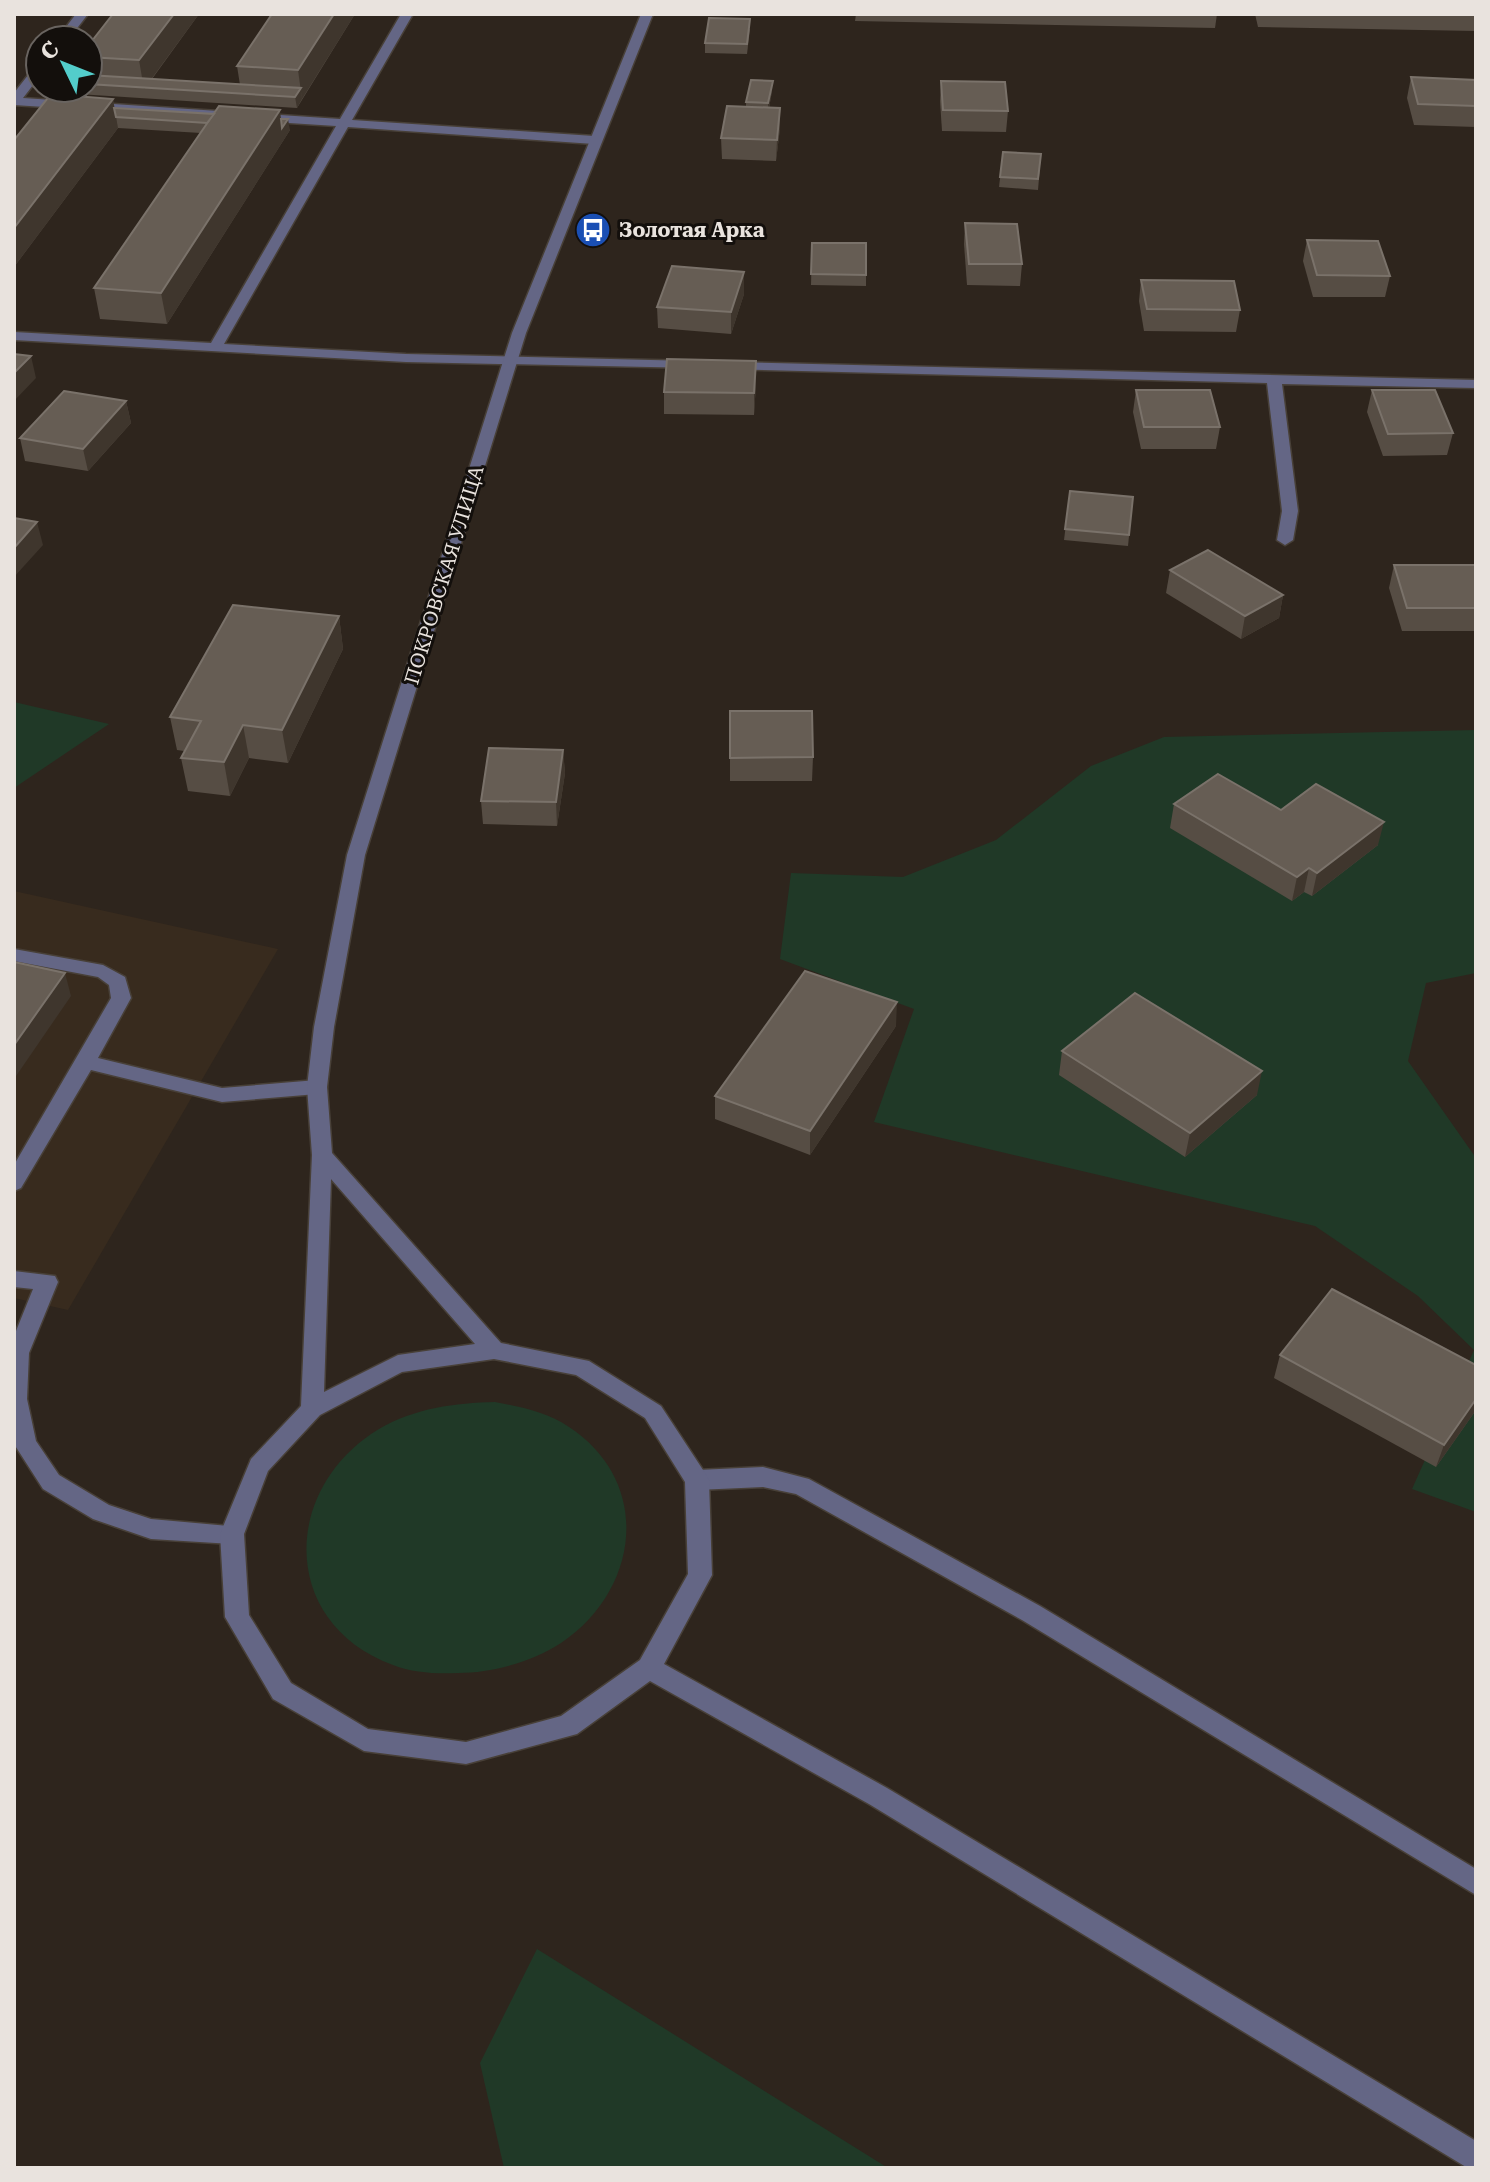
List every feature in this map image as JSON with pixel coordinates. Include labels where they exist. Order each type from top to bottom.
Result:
[{"type":"street","points":[[214,349],[407,14]]},
{"type":"street","name":"ПОКРОВСКАЯ УЛИЦА","points":[[312,1409],[322,1155],[317,1087],[324,1027],[356,855],[511,360],[594,140],[647,14]]},
{"type":"street","points":[[14,101],[594,140]]},
{"type":"street","points":[[14,336],[214,349],[511,360],[1476,384]]},
{"type":"street","points":[[1274,380],[1290,511],[1285,540]]},
{"type":"street","points":[[14,955],[103,972],[118,982],[121,998],[14,1183]]},
{"type":"street","points":[[86,1062],[222,1095],[317,1087]]},
{"type":"street","points":[[322,1155],[494,1350]]},
{"type":"street","points":[[14,1279],[47,1282],[18,1353],[16,1399],[19,1443],[51,1482],[101,1512],[151,1529],[232,1534]]},
{"type":"street","points":[[494,1350],[581,1367],[653,1412],[697,1480],[700,1575],[649,1668],[568,1726],[466,1753],[364,1740],[282,1691],[237,1617],[232,1534],[259,1466],[312,1409],[398,1364],[494,1350]]},
{"type":"street","points":[[697,1480],[763,1477],[801,1486],[1031,1613],[1476,1883]]},
{"type":"street","points":[[649,1668],[878,1796],[1476,2157]]},
{"type":"shaded area","points":[[14,891],[278,949],[68,1310],[14,1298]]},
{"type":"green space","points":[[14,702],[109,724],[14,788]]},
{"type":"green space","points":[[1476,730],[1476,973],[1426,983],[1408,1061],[1476,1158],[1476,1512],[1412,1489],[1474,1350],[1418,1296],[1315,1226],[874,1122],[914,1009],[780,959],[791,873],[903,877],[996,840],[1091,766],[1164,737]]},
{"type":"green space","points":[[495,1402],[552,1417],[596,1450],[614,1476],[624,1506],[626,1536],[620,1566],[607,1595],[587,1621],[561,1643],[537,1656],[498,1669],[471,1672],[425,1672],[393,1665],[356,1645],[329,1619],[313,1587],[306,1553],[310,1519],[324,1485],[347,1454],[379,1429],[407,1416],[436,1408]]},
{"type":"green space","points":[[537,1949],[888,2168],[504,2168],[480,2063]]},
{"type":"building","points":[[113,14],[174,14],[139,60],[104,58],[104,26]]},
{"type":"building","points":[[272,14],[334,14],[298,70],[237,66]]},
{"type":"building","points":[[709,18],[750,19],[747,44],[705,43]]},
{"type":"building","points":[[104,76],[301,88],[295,97],[104,85]]},
{"type":"building","points":[[1411,77],[1476,80],[1476,106],[1418,104]]},
{"type":"building","points":[[751,80],[773,81],[768,103],[746,102]]},
{"type":"building","points":[[941,81],[1005,82],[1008,111],[943,110]]},
{"type":"building","points":[[104,98],[113,99],[14,228],[14,140],[43,104],[104,104]]},
{"type":"building","points":[[219,106],[280,110],[161,293],[94,288]]},
{"type":"building","points":[[727,106],[780,108],[777,140],[721,138]]},
{"type":"building","points":[[114,108],[214,114],[207,123],[116,117]]},
{"type":"building","points":[[1003,152],[1041,154],[1038,179],[1000,177]]},
{"type":"building","points":[[965,223],[1017,224],[1022,264],[969,264]]},
{"type":"building","points":[[1307,240],[1378,241],[1390,276],[1317,275]]},
{"type":"building","points":[[812,243],[866,243],[866,275],[811,274]]},
{"type":"building","points":[[672,266],[744,272],[731,312],[657,307]]},
{"type":"building","points":[[1141,280],[1234,281],[1240,310],[1147,309]]},
{"type":"building","points":[[14,354],[31,356],[14,373]]},
{"type":"building","points":[[667,359],[756,361],[754,393],[664,392]]},
{"type":"building","points":[[1136,390],[1210,390],[1220,427],[1144,427]]},
{"type":"building","points":[[1372,390],[1435,390],[1453,433],[1388,434]]},
{"type":"building","points":[[64,391],[126,401],[83,449],[20,438]]},
{"type":"building","points":[[1070,491],[1133,497],[1129,535],[1065,529]]},
{"type":"building","points":[[14,518],[37,522],[14,548]]},
{"type":"building","points":[[1208,550],[1283,595],[1245,616],[1170,570]]},
{"type":"building","points":[[1394,565],[1476,565],[1476,608],[1407,608]]},
{"type":"building","points":[[233,605],[339,616],[282,730],[243,725],[224,762],[181,758],[201,721],[170,717]]},
{"type":"building","points":[[730,711],[812,711],[813,757],[730,758]]},
{"type":"building","points":[[489,748],[563,750],[556,802],[481,801]]},
{"type":"building","points":[[1218,774],[1281,810],[1316,784],[1384,822],[1317,873],[1309,868],[1297,877],[1174,804]]},
{"type":"building","points":[[14,962],[65,973],[14,1045]]},
{"type":"building","points":[[805,971],[897,1002],[810,1131],[715,1096]]},
{"type":"building","points":[[1135,993],[1262,1071],[1190,1133],[1062,1051]]},
{"type":"building","points":[[1332,1289],[1476,1365],[1476,1399],[1444,1445],[1280,1355]]},
{"type":"place","name":"Золотая Арка","points":[[593,230]]}]
